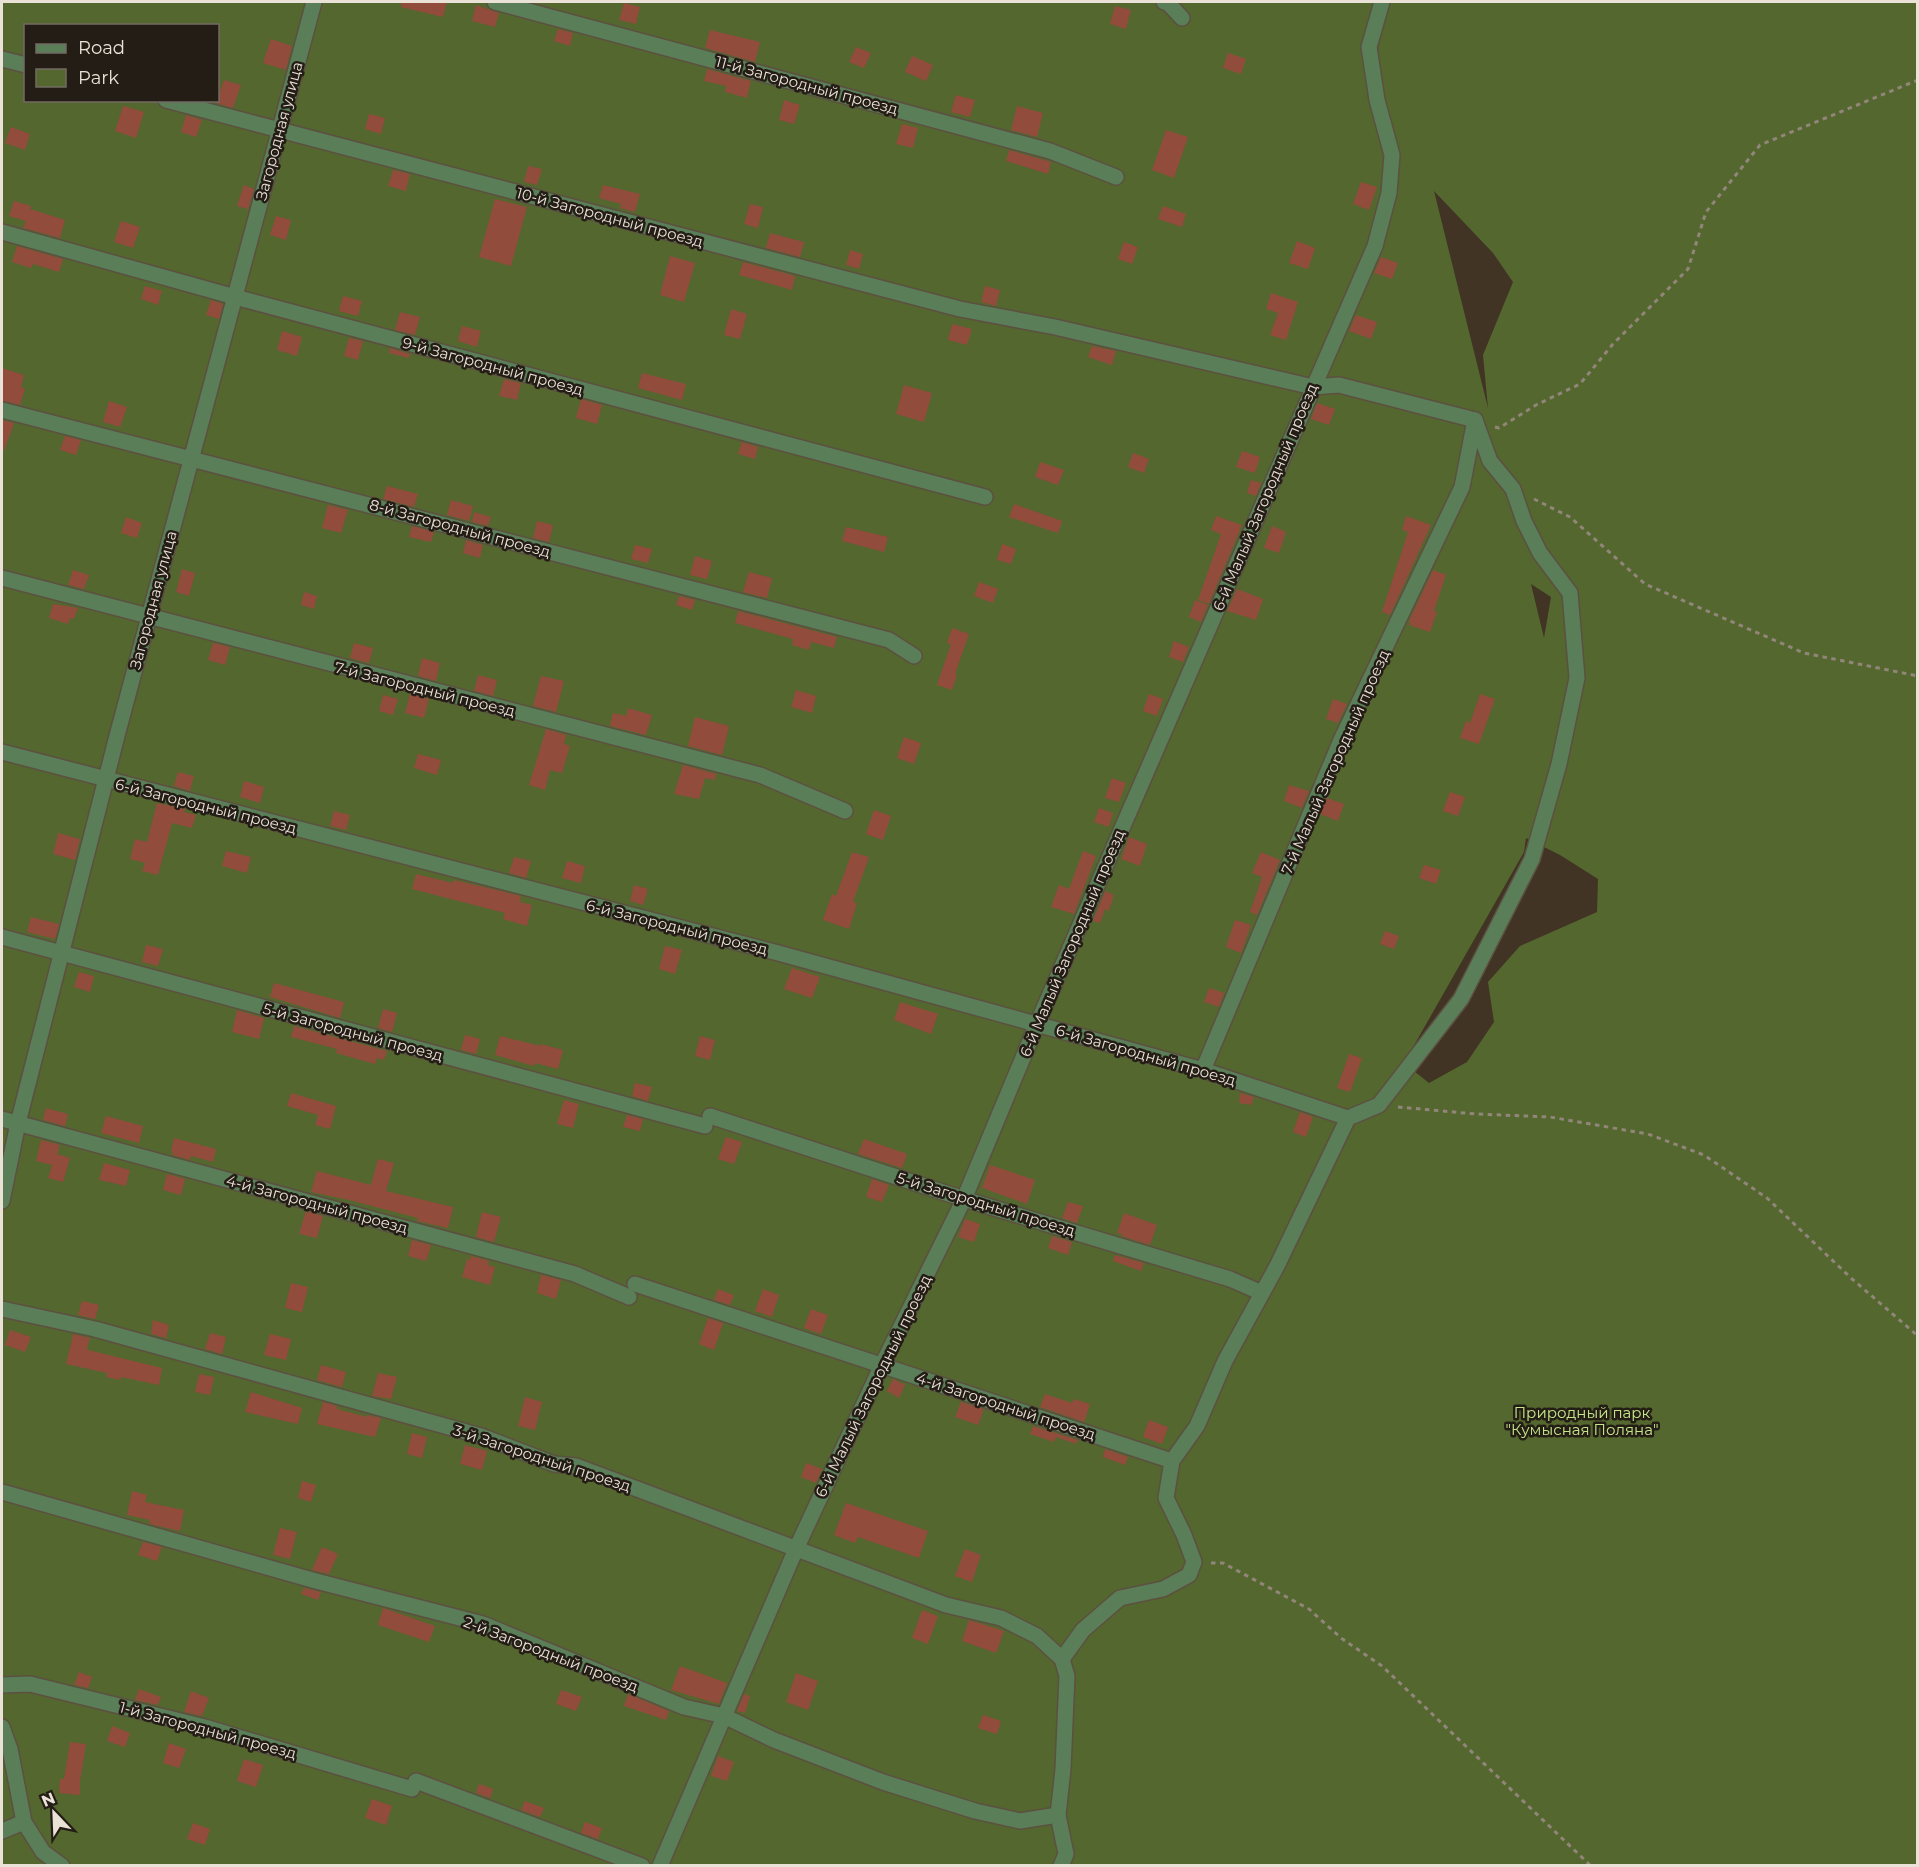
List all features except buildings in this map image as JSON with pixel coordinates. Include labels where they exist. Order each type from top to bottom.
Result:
[{"type":"street","name":"Загородная улица","points":[[2,1201],[18,1123],[106,780],[314,2]]},
{"type":"street","name":"11-й Загородный проезд","points":[[495,2],[1050,151],[1116,177]]},
{"type":"street","points":[[1164,2],[1168,3],[1182,18]]},
{"type":"street","name":"6-й Малый Загородный проезд","points":[[660,1866],[796,1549],[882,1365],[964,1199],[1037,1024],[1375,246],[1389,194],[1392,156],[1377,100],[1369,46],[1382,2]]},
{"type":"street","points":[[2,59],[24,64]]},
{"type":"street","name":"10-й Загородный проезд","points":[[173,102],[960,309],[1055,327],[1313,387],[1339,386],[1475,420]]},
{"type":"street","name":"9-й Загородный проезд","points":[[2,232],[235,297],[985,496]]},
{"type":"street","name":"8-й Загородный проезд","points":[[2,410],[889,640],[914,656]]},
{"type":"street","points":[[1061,1866],[1066,1854],[1058,1815],[1063,1769],[1067,1676],[1062,1659],[1083,1630],[1120,1598],[1163,1589],[1189,1575],[1194,1562],[1184,1534],[1166,1498],[1172,1461],[1197,1426],[1225,1361],[1262,1293],[1348,1118],[1379,1105],[1461,999],[1532,859],[1559,765],[1577,678],[1570,593],[1540,553],[1524,521],[1513,489],[1490,461],[1475,420]]},
{"type":"street","name":"7-й Малый Загородный проезд","points":[[1203,1070],[1341,740],[1462,488],[1475,420]]},
{"type":"street","name":"7-й Загородный проезд","points":[[2,578],[760,775],[845,811]]},
{"type":"street","name":"6-й Загородный проезд","points":[[2,752],[759,948],[1203,1070],[1348,1118]]},
{"type":"street","name":"5-й Загородный проезд","points":[[2,937],[707,1121],[1230,1279],[1262,1293]]},
{"type":"street","name":"4-й Загородный проезд","points":[[2,1119],[632,1290],[882,1365],[1172,1461]]},
{"type":"street","name":"3-й Загородный проезд","points":[[2,1309],[95,1329],[481,1436],[554,1464],[576,1466],[946,1605],[1000,1618],[1038,1636],[1062,1659]]},
{"type":"street","name":"2-й Загородный проезд","points":[[2,1492],[316,1581],[483,1624],[684,1707],[724,1716],[774,1740],[883,1782],[975,1811],[1020,1821],[1058,1815]]},
{"type":"street","name":"1-й Загородный проезд","points":[[2,1685],[30,1684],[205,1727],[414,1785],[642,1866]]},
{"type":"street","points":[[2,1727],[10,1749],[24,1822],[43,1852],[62,1866]]},
{"type":"street","points":[[2,1831],[24,1822]]},
{"type":"path","points":[[1475,420],[1499,428],[1536,405],[1580,384],[1613,344],[1688,269],[1706,212],[1760,145],[1917,80]]},
{"type":"path","points":[[1513,489],[1570,517],[1645,584],[1804,653],[1917,676]]},
{"type":"path","points":[[1379,1105],[1550,1118],[1648,1134],[1704,1155],[1767,1198],[1851,1278],[1917,1336]]},
{"type":"path","points":[[1194,1562],[1223,1563],[1309,1609],[1341,1638],[1382,1666],[1590,1866]]},
{"type":"green space","name":"Природный парк \"Кумысная Поляна\"","points":[[2,2],[1917,2],[1917,1865],[2,1866]],"holes":[[[1434,191],[1493,253],[1513,282],[1483,355],[1488,408]],[[1531,584],[1551,597],[1544,638]],[[1526,838],[1560,855],[1598,879],[1597,912],[1520,946],[1488,982],[1494,1022],[1467,1062],[1429,1083],[1404,1063],[1524,852]]]}]
